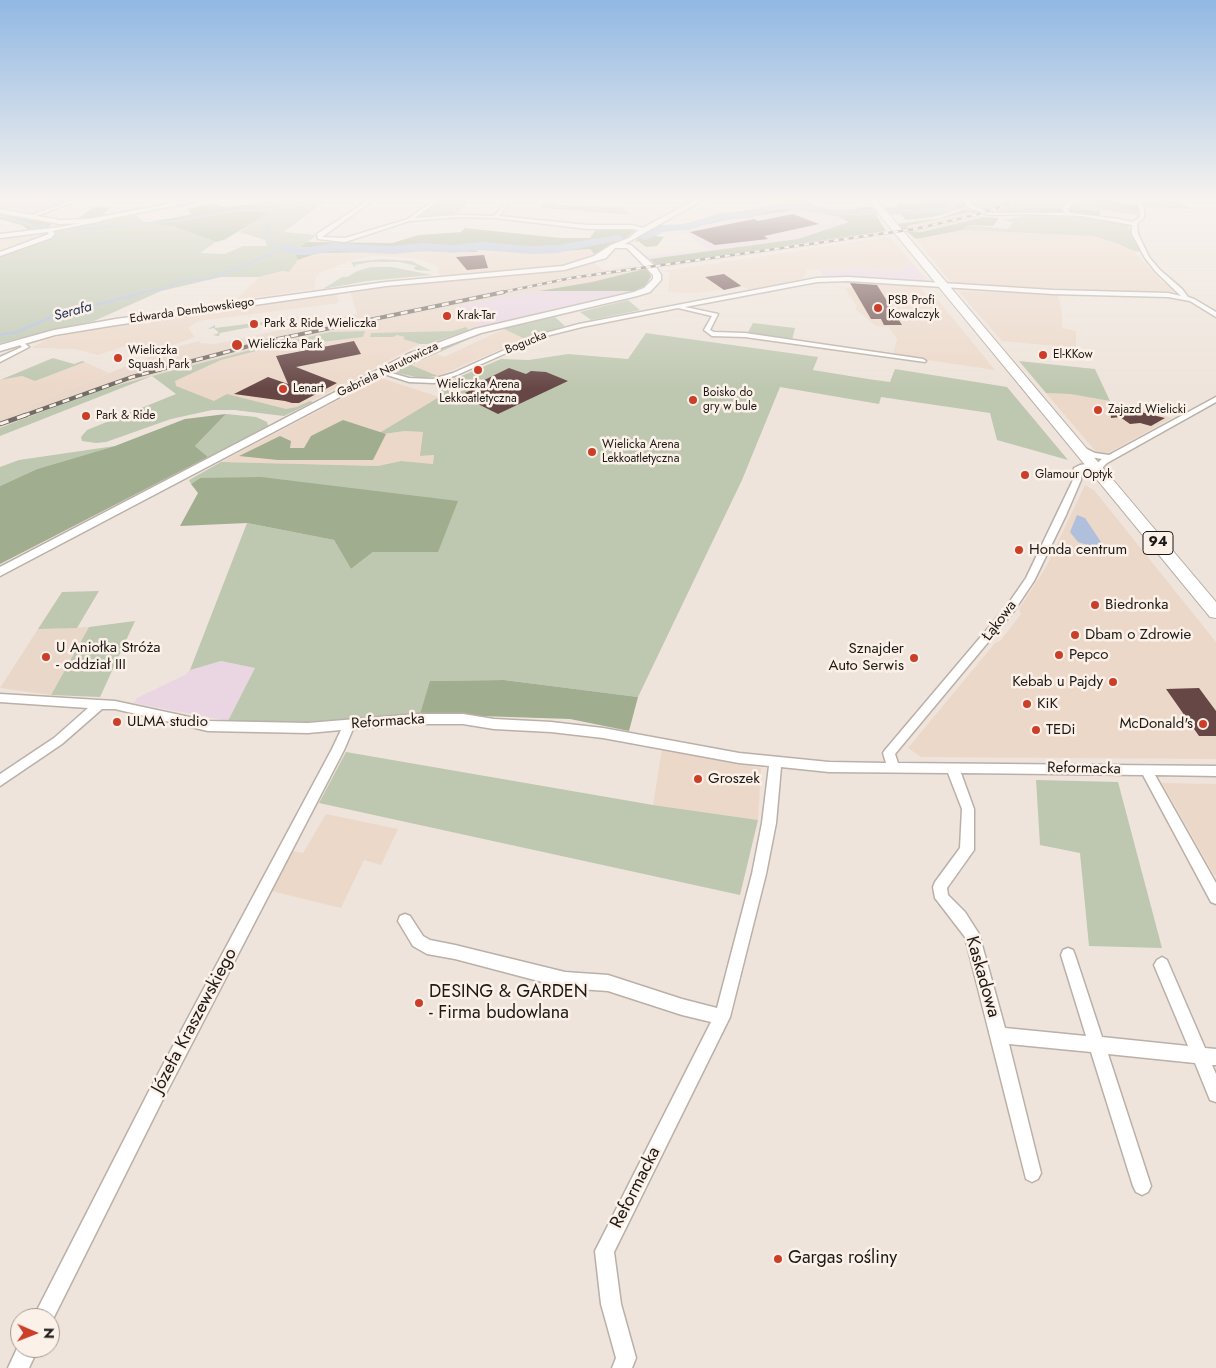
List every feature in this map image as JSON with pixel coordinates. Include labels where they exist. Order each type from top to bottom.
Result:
[{"type":"main road","name":"Edwarda Dembowskiego","points":[[0,348],[23,344],[86,327],[249,302],[414,280],[564,268],[588,261]]},
{"type":"main road","name":"Gabriela Narutowicza","points":[[0,572],[428,349],[478,331],[621,298],[647,290],[657,280],[657,275],[644,261]]},
{"type":"main road","name":"94","points":[[922,261],[1216,613]]},
{"type":"street","points":[[1150,261],[1158,271],[1180,290],[1185,298],[1216,315]]},
{"type":"street","name":"Bogucka","points":[[381,372],[409,380],[425,382],[437,380],[550,333],[589,323],[817,280],[848,279],[1116,295],[1168,295],[1185,298]]},
{"type":"street","name":"Bogucka","points":[[676,306],[716,315],[707,330],[712,334],[745,335],[923,361]]},
{"type":"street","points":[[0,360],[23,344]]},
{"type":"street","points":[[1096,469],[1161,428],[1216,400]]},
{"type":"street","points":[[1078,448],[1093,455],[1111,458]]},
{"type":"street","name":"Łąkowa","points":[[894,768],[889,753],[1010,609],[1031,579],[1077,480],[1077,470],[1080,467],[1096,469]]},
{"type":"street","name":"Reformacka","points":[[0,698],[115,704],[154,715],[208,726],[279,729],[417,719],[456,719],[494,724],[552,727],[775,762],[829,767],[1216,771]]},
{"type":"street","points":[[0,781],[79,724],[99,704]]},
{"type":"street","name":"Józefa Kraszewskiego","points":[[49,1308],[155,1097],[338,750],[349,724]]},
{"type":"street","name":"Reformacka","points":[[622,1368],[626,1358],[611,1304],[604,1251],[722,1017],[759,874],[769,823],[775,762]]},
{"type":"street","name":"Kaskadowa","points":[[952,767],[968,810],[968,850],[940,887],[942,898],[960,917],[972,934],[999,1035],[1032,1173]]},
{"type":"street","points":[[1146,770],[1216,897]]},
{"type":"street","points":[[405,921],[418,941],[426,947],[455,952],[565,980],[608,983],[682,1007],[722,1017]]},
{"type":"street","points":[[1068,955],[1142,1186]]},
{"type":"street","points":[[1162,965],[1208,1056],[1216,1094]]},
{"type":"street","name":"Kaskadowa","points":[[999,1035],[1208,1056]]},
{"type":"shaded area","points":[[297,261],[351,261],[322,272],[316,277],[314,289],[236,300],[259,277],[282,271],[289,272]]},
{"type":"shaded area","points":[[423,261],[576,261],[565,265],[442,276],[437,272],[439,270],[438,266]]},
{"type":"shaded area","points":[[684,261],[711,261],[669,267],[662,264]]},
{"type":"shaded area","points":[[730,261],[910,261],[914,265],[902,264],[906,271],[844,268],[845,271],[808,269],[803,279],[750,291],[745,287],[695,293],[668,292],[670,272],[662,271]]},
{"type":"shaded area","points":[[934,261],[1143,261],[1163,283],[1168,283],[1179,292],[1080,291],[958,284],[949,280]]},
{"type":"shaded area","points":[[594,262],[604,270],[630,266],[642,269],[592,282],[466,304],[254,349],[96,391],[0,428],[0,417],[180,346],[199,341],[201,343],[214,344],[357,314],[350,292],[353,290],[552,271]]},
{"type":"shaded area","points":[[902,264],[914,265],[927,281],[824,278],[820,270],[844,271],[844,268],[905,271]]},
{"type":"shaded area","points":[[869,282],[919,286],[928,297],[937,299],[995,370],[893,355],[897,339],[889,327],[876,326],[855,309],[857,306],[844,288],[871,286]]},
{"type":"shaded area","points":[[539,291],[634,291],[480,327],[456,306]]},
{"type":"shaded area","points":[[958,291],[1058,294],[1062,313],[1062,328],[1076,331],[1076,348],[1002,341]]},
{"type":"shaded area","points":[[335,293],[339,303],[199,321],[188,328],[195,337],[148,354],[125,346],[98,355],[75,349],[31,348],[48,339],[74,333]]},
{"type":"shaded area","points":[[456,306],[480,327],[420,344],[284,416],[235,410],[175,386],[175,381],[182,377],[221,360],[264,349],[363,337],[365,331],[330,332]]},
{"type":"shaded area","points":[[504,329],[525,339],[438,376],[410,366],[437,354],[444,357]]},
{"type":"shaded area","points":[[85,362],[109,373],[0,417],[0,380],[22,376],[35,381]]},
{"type":"shaded area","points":[[381,378],[439,397],[377,435],[405,431],[424,432],[421,456],[434,455],[433,464],[401,461],[378,466],[221,462]]},
{"type":"shaded area","points":[[1046,393],[1070,394],[1110,401],[1172,418],[1108,453],[1098,454]]},
{"type":"shaded area","points":[[1085,485],[1094,490],[1216,642],[1216,759],[921,757],[908,748],[1021,614],[1019,609],[1046,567]]},
{"type":"shaded area","name":"U Aniołka Stróża - oddział III","points":[[89,627],[51,695],[0,688],[38,629]]},
{"type":"shaded area","points":[[221,661],[255,668],[228,721],[134,703],[137,698],[185,675],[190,670]]},
{"type":"shaded area","points":[[662,749],[761,768],[758,820],[653,805]]},
{"type":"shaded area","points":[[1162,783],[1216,784],[1216,875],[1214,875]]},
{"type":"shaded area","points":[[326,814],[398,829],[381,865],[364,860],[341,908],[271,891],[293,851],[303,853]]},
{"type":"green space","points":[[0,261],[297,261],[289,272],[282,271],[259,277],[221,277],[161,291],[94,321],[0,343]]},
{"type":"green space","points":[[411,261],[432,271],[416,270],[413,268],[417,266],[399,262],[371,262],[355,265],[354,267],[351,262]]},
{"type":"green space","points":[[652,261],[684,261],[656,265]]},
{"type":"green space","points":[[371,267],[392,267],[432,275],[367,281],[323,289],[342,277],[347,277],[357,271]]},
{"type":"green space","points":[[648,268],[651,277],[645,286],[634,291],[539,291],[592,282]]},
{"type":"green space","points":[[628,300],[640,310],[591,320],[580,312]]},
{"type":"green space","points":[[302,317],[220,333],[219,336],[213,335],[219,333],[214,328],[208,329],[215,325],[215,328]]},
{"type":"green space","points":[[555,317],[565,326],[525,339],[502,328]]},
{"type":"green space","points":[[753,323],[795,328],[792,340],[747,334]]},
{"type":"green space","points":[[466,327],[469,330],[428,344],[420,344],[403,339],[405,337],[397,335],[393,337],[370,337],[371,333],[453,331]]},
{"type":"green space","points":[[365,331],[363,337],[264,349],[221,360],[175,381],[176,386],[214,401],[227,394],[286,409],[297,407],[310,401],[313,402],[284,416],[235,410],[212,410],[171,419],[106,442],[82,441],[81,437],[87,430],[176,394],[152,376],[254,349],[330,332]]},
{"type":"green space","points":[[646,333],[818,357],[813,370],[868,379],[890,382],[895,369],[1007,387],[1068,460],[997,440],[990,413],[881,397],[879,404],[780,387],[742,480],[638,697],[504,680],[431,681],[420,714],[308,722],[228,721],[255,668],[221,661],[190,670],[247,523],[334,540],[351,569],[373,552],[438,552],[200,478],[191,484],[189,480],[221,462],[378,466],[401,461],[433,464],[434,455],[420,456],[423,432],[405,431],[376,435],[439,397],[443,384],[501,359],[529,360],[568,354],[628,359]]},
{"type":"green space","points":[[468,337],[469,339],[411,365],[438,376],[421,378],[397,373],[396,369],[417,357]]},
{"type":"green space","points":[[53,358],[74,364],[82,361],[85,362],[35,381],[22,376],[0,380]]},
{"type":"green space","points":[[1019,361],[1095,369],[1110,401],[1070,394],[1046,393]]},
{"type":"green space","points":[[152,376],[0,436],[0,428],[96,391]]},
{"type":"green space","points":[[226,414],[256,417],[267,422],[268,426],[208,457],[195,446]]},
{"type":"green space","points":[[226,414],[195,446],[208,457],[0,564],[0,486],[37,469],[115,446],[185,419]]},
{"type":"green space","points":[[343,420],[386,434],[373,460],[278,460],[239,456],[280,436],[291,441],[290,448],[304,448],[311,436]]},
{"type":"green space","points":[[115,446],[37,469],[0,486],[0,467],[19,460]]},
{"type":"green space","points":[[261,477],[458,501],[438,552],[373,552],[351,569],[334,540],[247,523],[180,526],[198,493],[191,484],[200,478]]},
{"type":"green space","points":[[99,591],[77,628],[38,629],[62,592]]},
{"type":"green space","points":[[135,621],[100,697],[51,695],[89,627]]},
{"type":"green space","points":[[504,680],[638,697],[629,731],[570,719],[420,714],[430,681]]},
{"type":"green space","points":[[346,752],[653,805],[758,820],[740,895],[319,803]]},
{"type":"green space","points":[[1036,780],[1118,782],[1162,948],[1089,946],[1080,853],[1040,845]]},
{"type":"water","points":[[1077,515],[1085,518],[1103,545],[1090,546],[1078,542],[1070,532]]},
{"type":"building","points":[[459,261],[486,261],[488,268],[467,270]]},
{"type":"building","points":[[724,274],[741,286],[724,290],[705,277]]},
{"type":"building","name":"PSB Profi Kowalczyk","points":[[850,283],[877,285],[902,325],[884,325],[881,319],[871,319]]},
{"type":"building","points":[[354,341],[361,354],[296,367],[337,383],[299,403],[234,394],[268,377],[288,384],[276,356]]},
{"type":"building","points":[[509,368],[526,374],[531,371],[546,372],[568,381],[498,414],[468,399],[474,397],[465,393],[473,389],[470,387]]},
{"type":"building","name":"Zajazd Wielicki","points":[[1106,404],[1165,418],[1151,426],[1140,423],[1130,424],[1120,417],[1111,418],[1110,407]]},
{"type":"building","name":"McDonald's","points":[[1199,688],[1216,711],[1216,736],[1199,736],[1166,689]]},
{"type":"waterway","name":"Serafa","points":[[140,293],[166,288],[181,281],[212,278],[255,261]]},
{"type":"waterway","name":"Serafa","points":[[0,335],[17,332],[56,315],[146,292]]},
{"type":"railway","points":[[498,293],[571,278],[691,261]]},
{"type":"railway","points":[[23,416],[132,377],[268,341],[504,292]]},
{"type":"railway","points":[[0,424],[26,415]]},
{"type":"place","name":"PSB Profi Kowalczyk","points":[[878,308]]},
{"type":"place","name":"Krak-Tar","points":[[447,316]]},
{"type":"place","name":"Park & Ride Wieliczka","points":[[254,324]]},
{"type":"place","name":"Wieliczka Park","points":[[237,345]]},
{"type":"place","name":"El-KKow","points":[[1043,355]]},
{"type":"place","name":"Wieliczka Squash Park","points":[[118,358]]},
{"type":"place","name":"Wieliczka Arena Lekkoatletyczna","points":[[478,370]]},
{"type":"place","name":"Lenart","points":[[283,389]]},
{"type":"place","name":"Boisko do gry w bule","points":[[693,400]]},
{"type":"place","name":"Zajazd Wielicki","points":[[1098,410]]},
{"type":"place","name":"Park & Ride","points":[[86,416]]},
{"type":"place","name":"Wielicka Arena Lekkoatletyczna","points":[[592,452]]},
{"type":"place","name":"Glamour Optyk","points":[[1025,475]]},
{"type":"place","name":"Honda centrum","points":[[1019,550]]},
{"type":"place","name":"Biedronka","points":[[1095,605]]},
{"type":"place","name":"Dbam o Zdrowie","points":[[1075,635]]},
{"type":"place","name":"Pepco","points":[[1059,655]]},
{"type":"place","name":"U Aniołka Stróża - oddział III","points":[[46,657]]},
{"type":"place","name":"Sznajder Auto Serwis","points":[[914,658]]},
{"type":"place","name":"Kebab u Pajdy","points":[[1113,682]]},
{"type":"place","name":"KiK","points":[[1027,704]]},
{"type":"place","name":"ULMA studio","points":[[117,722]]},
{"type":"place","name":"McDonald's","points":[[1203,724]]},
{"type":"place","name":"TEDi","points":[[1036,730]]},
{"type":"place","name":"Groszek","points":[[698,779]]},
{"type":"place","name":"DESING & GARDEN - Firma budowlana","points":[[419,1003]]},
{"type":"place","name":"Gargas rośliny","points":[[778,1259]]}]
